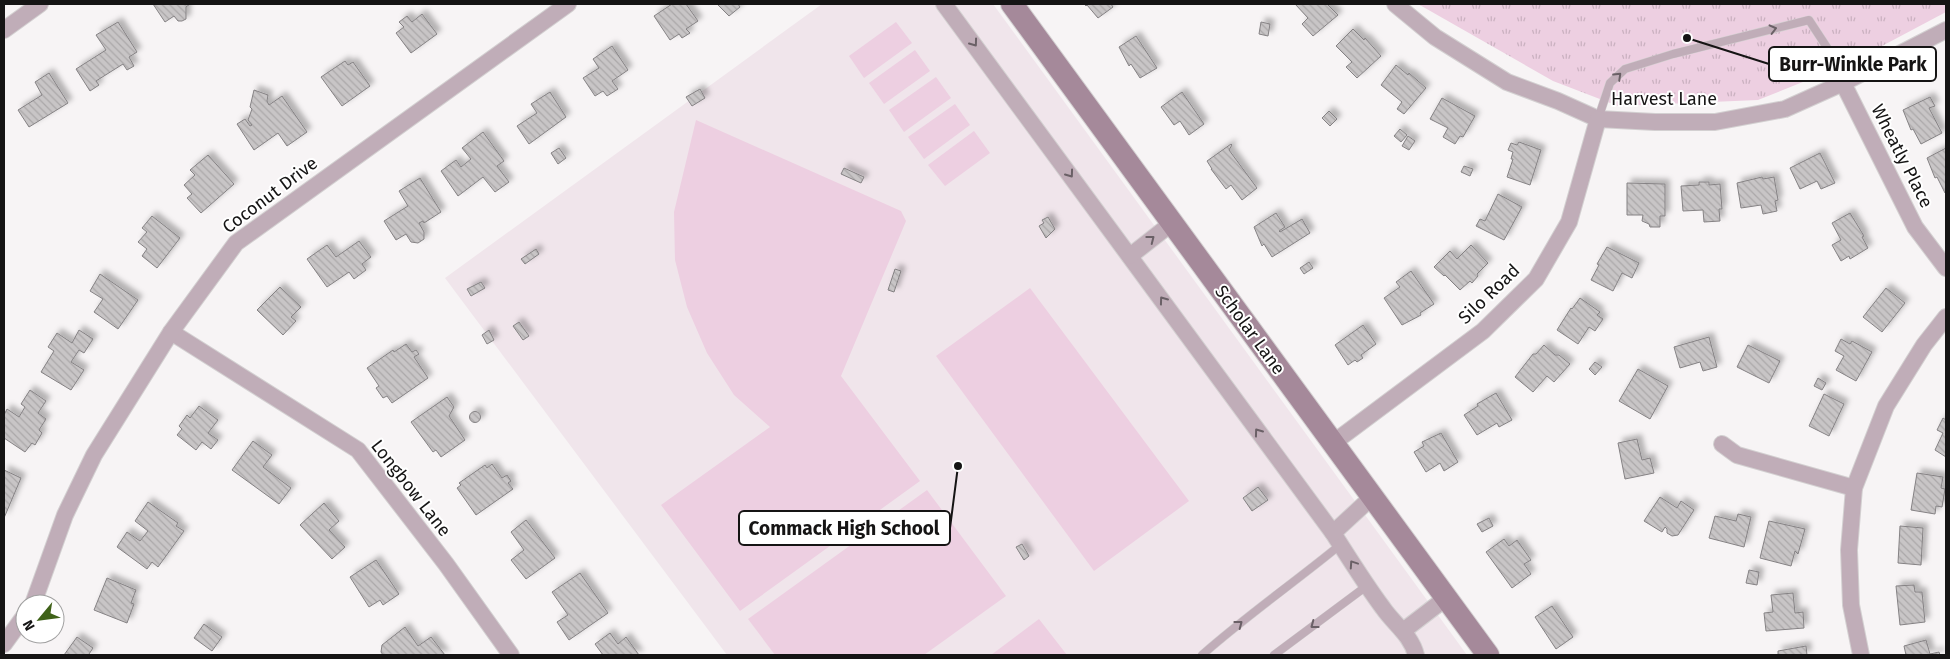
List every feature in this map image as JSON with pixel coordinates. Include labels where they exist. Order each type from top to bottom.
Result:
[{"type":"street","points":[[4,30],[40,4]]},
{"type":"street","name":"Coconut Drive","points":[[37,594],[65,515],[94,455],[171,332],[236,242],[568,4]]},
{"type":"street","points":[[944,4],[1337,539],[1383,609],[1403,631],[1413,646],[1416,655]]},
{"type":"street","name":"Scholar Lane","points":[[1012,4],[1488,655]]},
{"type":"street","name":"Harvest Lane","points":[[1395,4],[1435,36],[1507,82],[1558,101],[1598,119],[1655,122],[1715,122],[1785,109],[1840,84],[1946,30]]},
{"type":"street","name":"Wheatly Place","points":[[1840,84],[1915,227],[1946,268]]},
{"type":"street","name":"Silo Road","points":[[1333,443],[1483,331],[1536,278],[1569,222],[1598,119]]},
{"type":"street","points":[[1130,256],[1172,223]]},
{"type":"street","points":[[1861,655],[1852,605],[1848,550],[1854,488],[1886,406],[1924,345],[1946,317]]},
{"type":"street","name":"Longbow Lane","points":[[171,332],[358,450],[446,564],[511,655]]},
{"type":"street","points":[[1722,444],[1737,455],[1854,488]]},
{"type":"street","points":[[1337,539],[1372,497]]},
{"type":"street","points":[[1403,631],[1446,598]]},
{"type":"street","points":[[4,644],[15,629]]},
{"type":"lane","points":[[1598,119],[1610,83],[1625,69],[1673,54],[1809,20],[1828,49],[1840,84]]},
{"type":"lane","points":[[1202,655],[1230,630],[1300,578],[1337,539]]},
{"type":"lane","points":[[1274,655],[1368,585]]},
{"type":"shaded area","points":[[822,4],[993,4],[1467,655],[727,655],[445,278]]},
{"type":"green space","points":[[1418,4],[1946,4],[1946,12],[1850,63],[1758,100],[1618,106],[1553,81]]},
{"type":"green space","points":[[896,22],[912,43],[864,78],[849,56]]},
{"type":"green space","points":[[915,50],[930,71],[884,104],[869,83]]},
{"type":"green space","points":[[936,77],[951,98],[904,132],[889,110]]},
{"type":"green space","points":[[955,104],[970,125],[924,159],[908,137]]},
{"type":"green space","points":[[696,120],[901,211],[906,221],[841,376],[920,481],[740,611],[661,505],[770,427],[734,395],[707,353],[687,307],[675,260],[674,212]]},
{"type":"green space","points":[[974,131],[990,153],[945,186],[928,165]]},
{"type":"green space","points":[[1030,288],[1189,501],[1094,571],[936,356]]},
{"type":"green space","points":[[927,490],[1006,596],[924,655],[775,655],[748,619]]},
{"type":"green space","points":[[1039,619],[1067,655],[991,655]]},
{"type":"building","points":[[153,4],[190,4],[186,7],[186,19],[178,21],[174,16],[165,22]]},
{"type":"building","points":[[672,4],[686,4],[698,21],[686,29],[690,33],[682,38],[679,34],[670,40],[654,16]]},
{"type":"building","points":[[717,4],[738,4],[740,7],[729,16]]},
{"type":"building","points":[[1084,4],[1111,4],[1113,7],[1098,18]]},
{"type":"building","points":[[1295,4],[1327,4],[1338,15],[1313,36],[1302,24],[1308,18]]},
{"type":"building","points":[[422,14],[437,34],[411,53],[396,33],[404,27],[399,22],[407,16],[412,22]]},
{"type":"building","points":[[118,22],[137,52],[129,57],[134,66],[127,70],[123,64],[96,81],[99,85],[90,91],[76,69],[106,50],[96,35]]},
{"type":"building","points":[[1261,22],[1270,24],[1268,36],[1259,34]]},
{"type":"building","points":[[1353,29],[1364,40],[1365,38],[1381,56],[1357,78],[1346,67],[1352,62],[1336,46]]},
{"type":"building","points":[[1136,36],[1157,68],[1140,78],[1131,64],[1129,66],[1119,47]]},
{"type":"building","points":[[612,46],[628,70],[612,81],[618,89],[607,96],[603,91],[595,96],[583,78],[599,68],[593,59]]},
{"type":"building","points":[[345,61],[348,65],[353,62],[370,86],[342,106],[321,77]]},
{"type":"building","points":[[1396,65],[1408,75],[1409,73],[1426,88],[1404,114],[1397,109],[1402,102],[1381,85]]},
{"type":"building","points":[[49,73],[68,103],[29,127],[18,110],[42,95],[35,82]]},
{"type":"building","points":[[700,89],[705,98],[692,106],[686,97]]},
{"type":"building","points":[[254,90],[268,95],[267,101],[269,105],[282,96],[307,132],[287,146],[278,133],[254,150],[237,124],[245,119],[250,126],[252,125],[248,120],[252,109],[250,107]]},
{"type":"building","points":[[550,92],[566,117],[529,144],[517,126],[537,113],[531,104]]},
{"type":"building","points":[[1182,92],[1204,124],[1189,135],[1180,121],[1174,125],[1161,107]]},
{"type":"building","points":[[1930,97],[1935,106],[1929,108],[1942,133],[1921,144],[1913,129],[1911,130],[1903,110]]},
{"type":"building","points":[[1442,98],[1475,116],[1463,137],[1460,136],[1455,144],[1443,137],[1448,128],[1430,119]]},
{"type":"building","points":[[1329,111],[1337,119],[1330,126],[1322,118]]},
{"type":"building","points":[[1400,129],[1407,135],[1401,142],[1394,136]]},
{"type":"building","points":[[483,132],[504,161],[497,166],[509,182],[495,192],[483,177],[458,196],[441,171],[456,160],[461,167],[471,159],[462,148]]},
{"type":"building","points":[[1408,136],[1415,141],[1409,150],[1402,146]]},
{"type":"building","points":[[1519,142],[1541,150],[1530,185],[1507,177],[1513,159],[1511,159],[1513,152],[1508,150],[1511,143],[1517,145]]},
{"type":"building","points":[[1231,144],[1229,150],[1257,188],[1242,200],[1231,185],[1226,189],[1207,161]]},
{"type":"building","points":[[559,148],[566,158],[558,164],[551,153]]},
{"type":"building","points":[[1946,148],[1945,193],[1937,177],[1935,178],[1927,158]]},
{"type":"building","points":[[1820,153],[1835,183],[1821,189],[1817,181],[1800,189],[1790,168]]},
{"type":"building","points":[[208,155],[234,184],[201,213],[187,198],[192,194],[184,185],[195,175],[190,170]]},
{"type":"building","points":[[1464,166],[1473,169],[1470,176],[1461,172]]},
{"type":"building","points":[[844,168],[864,177],[861,183],[841,174]]},
{"type":"building","points":[[1762,177],[1763,179],[1774,177],[1778,200],[1775,201],[1777,211],[1763,214],[1761,205],[1741,208],[1737,183]]},
{"type":"building","points":[[420,178],[441,212],[424,223],[423,221],[419,223],[424,232],[424,239],[418,243],[411,242],[406,234],[396,240],[384,221],[408,206],[399,191]]},
{"type":"building","points":[[1699,182],[1709,182],[1709,185],[1720,184],[1722,209],[1719,209],[1720,221],[1704,222],[1703,210],[1683,211],[1681,186],[1699,185]]},
{"type":"building","points":[[1627,183],[1665,184],[1665,216],[1660,216],[1660,227],[1650,227],[1649,224],[1642,221],[1643,215],[1627,215]]},
{"type":"building","points":[[1498,194],[1522,207],[1504,240],[1476,226],[1480,219],[1485,221]]},
{"type":"building","points":[[1276,213],[1285,227],[1280,232],[1302,219],[1310,233],[1272,257],[1264,244],[1262,246],[1254,227]]},
{"type":"building","points":[[1850,213],[1864,236],[1862,237],[1868,248],[1850,259],[1849,256],[1841,261],[1832,245],[1841,240],[1832,223]]},
{"type":"building","points":[[152,216],[180,238],[157,268],[142,256],[147,249],[138,242],[147,232],[142,228]]},
{"type":"building","points":[[1048,217],[1055,229],[1046,238],[1039,226],[1044,223],[1042,220]]},
{"type":"building","points":[[359,241],[371,257],[362,264],[366,270],[354,279],[349,272],[327,287],[307,259],[327,245],[336,257]]},
{"type":"building","points":[[1471,245],[1488,263],[1477,274],[1478,276],[1472,283],[1470,281],[1460,290],[1434,267],[1450,251],[1457,259]]},
{"type":"building","points":[[1607,247],[1639,263],[1632,278],[1622,273],[1613,291],[1591,280],[1599,265],[1597,264]]},
{"type":"building","points":[[536,249],[539,254],[525,264],[521,259]]},
{"type":"building","points":[[1309,262],[1313,268],[1304,274],[1300,268]]},
{"type":"building","points":[[895,269],[901,271],[894,292],[888,290]]},
{"type":"building","points":[[1411,271],[1434,304],[1420,313],[1421,315],[1402,325],[1384,298],[1400,287],[1396,282]]},
{"type":"building","points":[[100,274],[138,300],[118,329],[94,312],[103,299],[90,291]]},
{"type":"building","points":[[481,282],[485,288],[471,296],[467,289]]},
{"type":"building","points":[[280,287],[301,307],[291,317],[296,321],[283,335],[257,310]]},
{"type":"building","points":[[1886,288],[1905,303],[1882,332],[1863,317]]},
{"type":"building","points":[[1580,298],[1600,312],[1597,315],[1603,319],[1595,331],[1589,327],[1578,344],[1557,330]]},
{"type":"building","points":[[519,322],[529,336],[523,340],[513,326]]},
{"type":"building","points":[[1363,325],[1376,344],[1361,355],[1363,358],[1357,362],[1355,360],[1348,365],[1335,345]]},
{"type":"building","points":[[79,330],[93,339],[84,353],[79,350],[71,362],[84,370],[71,390],[41,372],[54,351],[48,347],[57,333],[72,343]]},
{"type":"building","points":[[489,330],[494,340],[487,344],[482,335]]},
{"type":"building","points":[[1709,337],[1717,367],[1703,371],[1700,362],[1680,368],[1674,347]]},
{"type":"building","points":[[1841,339],[1850,344],[1852,341],[1872,352],[1856,381],[1836,370],[1844,356],[1835,351]]},
{"type":"building","points":[[406,344],[412,352],[416,350],[419,354],[414,357],[428,378],[392,403],[387,396],[383,398],[376,388],[379,386],[367,368],[393,350],[394,352]]},
{"type":"building","points":[[1544,345],[1555,355],[1559,355],[1570,364],[1554,382],[1547,376],[1533,392],[1515,377],[1533,354],[1536,354]]},
{"type":"building","points":[[1748,345],[1780,361],[1769,383],[1737,367]]},
{"type":"building","points":[[1595,362],[1602,367],[1595,375],[1589,369]]},
{"type":"building","points":[[1638,369],[1668,386],[1650,419],[1619,401]]},
{"type":"building","points":[[1818,378],[1826,383],[1822,390],[1814,386]]},
{"type":"building","points":[[30,390],[46,401],[38,413],[46,419],[39,430],[42,433],[35,445],[32,443],[25,452],[4,438],[4,415],[7,409],[19,417],[25,407],[21,404]]},
{"type":"building","points":[[1496,393],[1512,420],[1499,427],[1497,423],[1477,435],[1464,415],[1478,406],[1477,404]]},
{"type":"building","points":[[1824,394],[1844,404],[1829,436],[1809,426]]},
{"type":"building","points":[[447,397],[454,407],[449,416],[465,440],[441,457],[436,450],[433,452],[411,422]]},
{"type":"building","points":[[199,406],[218,420],[208,433],[218,440],[211,449],[202,442],[196,450],[177,435],[182,429],[179,426],[187,415],[190,418]]},
{"type":"building","points":[[473,412],[477,412],[480,417],[479,421],[473,422],[470,419],[470,415]]},
{"type":"building","points":[[1943,418],[1946,420],[1946,457],[1935,450],[1943,433],[1937,430]]},
{"type":"building","points":[[1441,433],[1458,462],[1444,471],[1440,463],[1426,472],[1414,452],[1424,446],[1422,442]]},
{"type":"building","points":[[1637,439],[1642,460],[1650,458],[1654,473],[1625,479],[1618,443]]},
{"type":"building","points":[[253,441],[272,455],[263,467],[291,488],[279,504],[232,470]]},
{"type":"building","points":[[492,464],[502,478],[507,475],[511,481],[508,483],[513,489],[476,515],[457,488],[461,485],[459,483],[485,465],[487,468]]},
{"type":"building","points":[[4,470],[21,478],[4,518]]},
{"type":"building","points":[[1917,473],[1943,477],[1941,488],[1945,489],[1942,507],[1936,506],[1935,514],[1911,510]]},
{"type":"building","points":[[1258,487],[1268,500],[1252,511],[1243,498]]},
{"type":"building","points":[[1660,497],[1677,508],[1681,501],[1694,510],[1678,535],[1672,536],[1667,533],[1665,527],[1662,532],[1644,521]]},
{"type":"building","points":[[148,502],[178,523],[176,526],[184,531],[158,567],[152,562],[147,569],[117,547],[127,532],[140,541],[148,531],[135,521]]},
{"type":"building","points":[[324,503],[339,521],[329,530],[345,547],[332,559],[300,525]]},
{"type":"building","points":[[1738,514],[1751,517],[1744,547],[1709,538],[1715,516],[1736,521]]},
{"type":"building","points":[[1489,518],[1493,526],[1482,532],[1477,524]]},
{"type":"building","points":[[526,520],[555,558],[526,579],[511,560],[524,550],[511,532]]},
{"type":"building","points":[[1769,521],[1805,529],[1798,554],[1795,551],[1791,566],[1760,558]]},
{"type":"building","points":[[1900,526],[1923,528],[1921,565],[1898,563]]},
{"type":"building","points":[[1504,539],[1509,546],[1517,540],[1531,560],[1524,564],[1531,574],[1512,588],[1486,552]]},
{"type":"building","points":[[1022,544],[1029,556],[1024,560],[1016,547]]},
{"type":"building","points":[[376,560],[399,594],[383,605],[380,600],[369,607],[350,577]]},
{"type":"building","points":[[1749,570],[1759,572],[1757,585],[1746,583]]},
{"type":"building","points":[[580,573],[608,613],[569,640],[557,622],[568,615],[552,592]]},
{"type":"building","points":[[107,578],[136,590],[131,603],[134,604],[127,623],[94,610]]},
{"type":"building","points":[[1914,585],[1915,592],[1922,592],[1925,622],[1900,625],[1896,586]]},
{"type":"building","points":[[1793,593],[1795,613],[1803,612],[1804,628],[1766,631],[1764,613],[1773,612],[1771,595]]},
{"type":"building","points":[[1552,606],[1573,637],[1556,649],[1535,617]]},
{"type":"building","points":[[204,624],[222,637],[212,651],[194,638]]},
{"type":"building","points":[[405,627],[418,646],[431,637],[445,655],[383,655],[381,652],[382,645]]},
{"type":"building","points":[[610,633],[618,644],[626,637],[639,655],[603,655],[595,644]]},
{"type":"building","points":[[77,637],[93,648],[89,654],[91,655],[64,655]]},
{"type":"building","points":[[1926,640],[1930,654],[1939,652],[1940,655],[1906,655],[1904,646]]},
{"type":"building","points":[[1806,646],[1807,655],[1778,655],[1778,651]]},
{"type":"place","name":"Burr-Winkle Park","points":[[1687,38]]},
{"type":"place","name":"Commack High School","points":[[958,466]]}]
